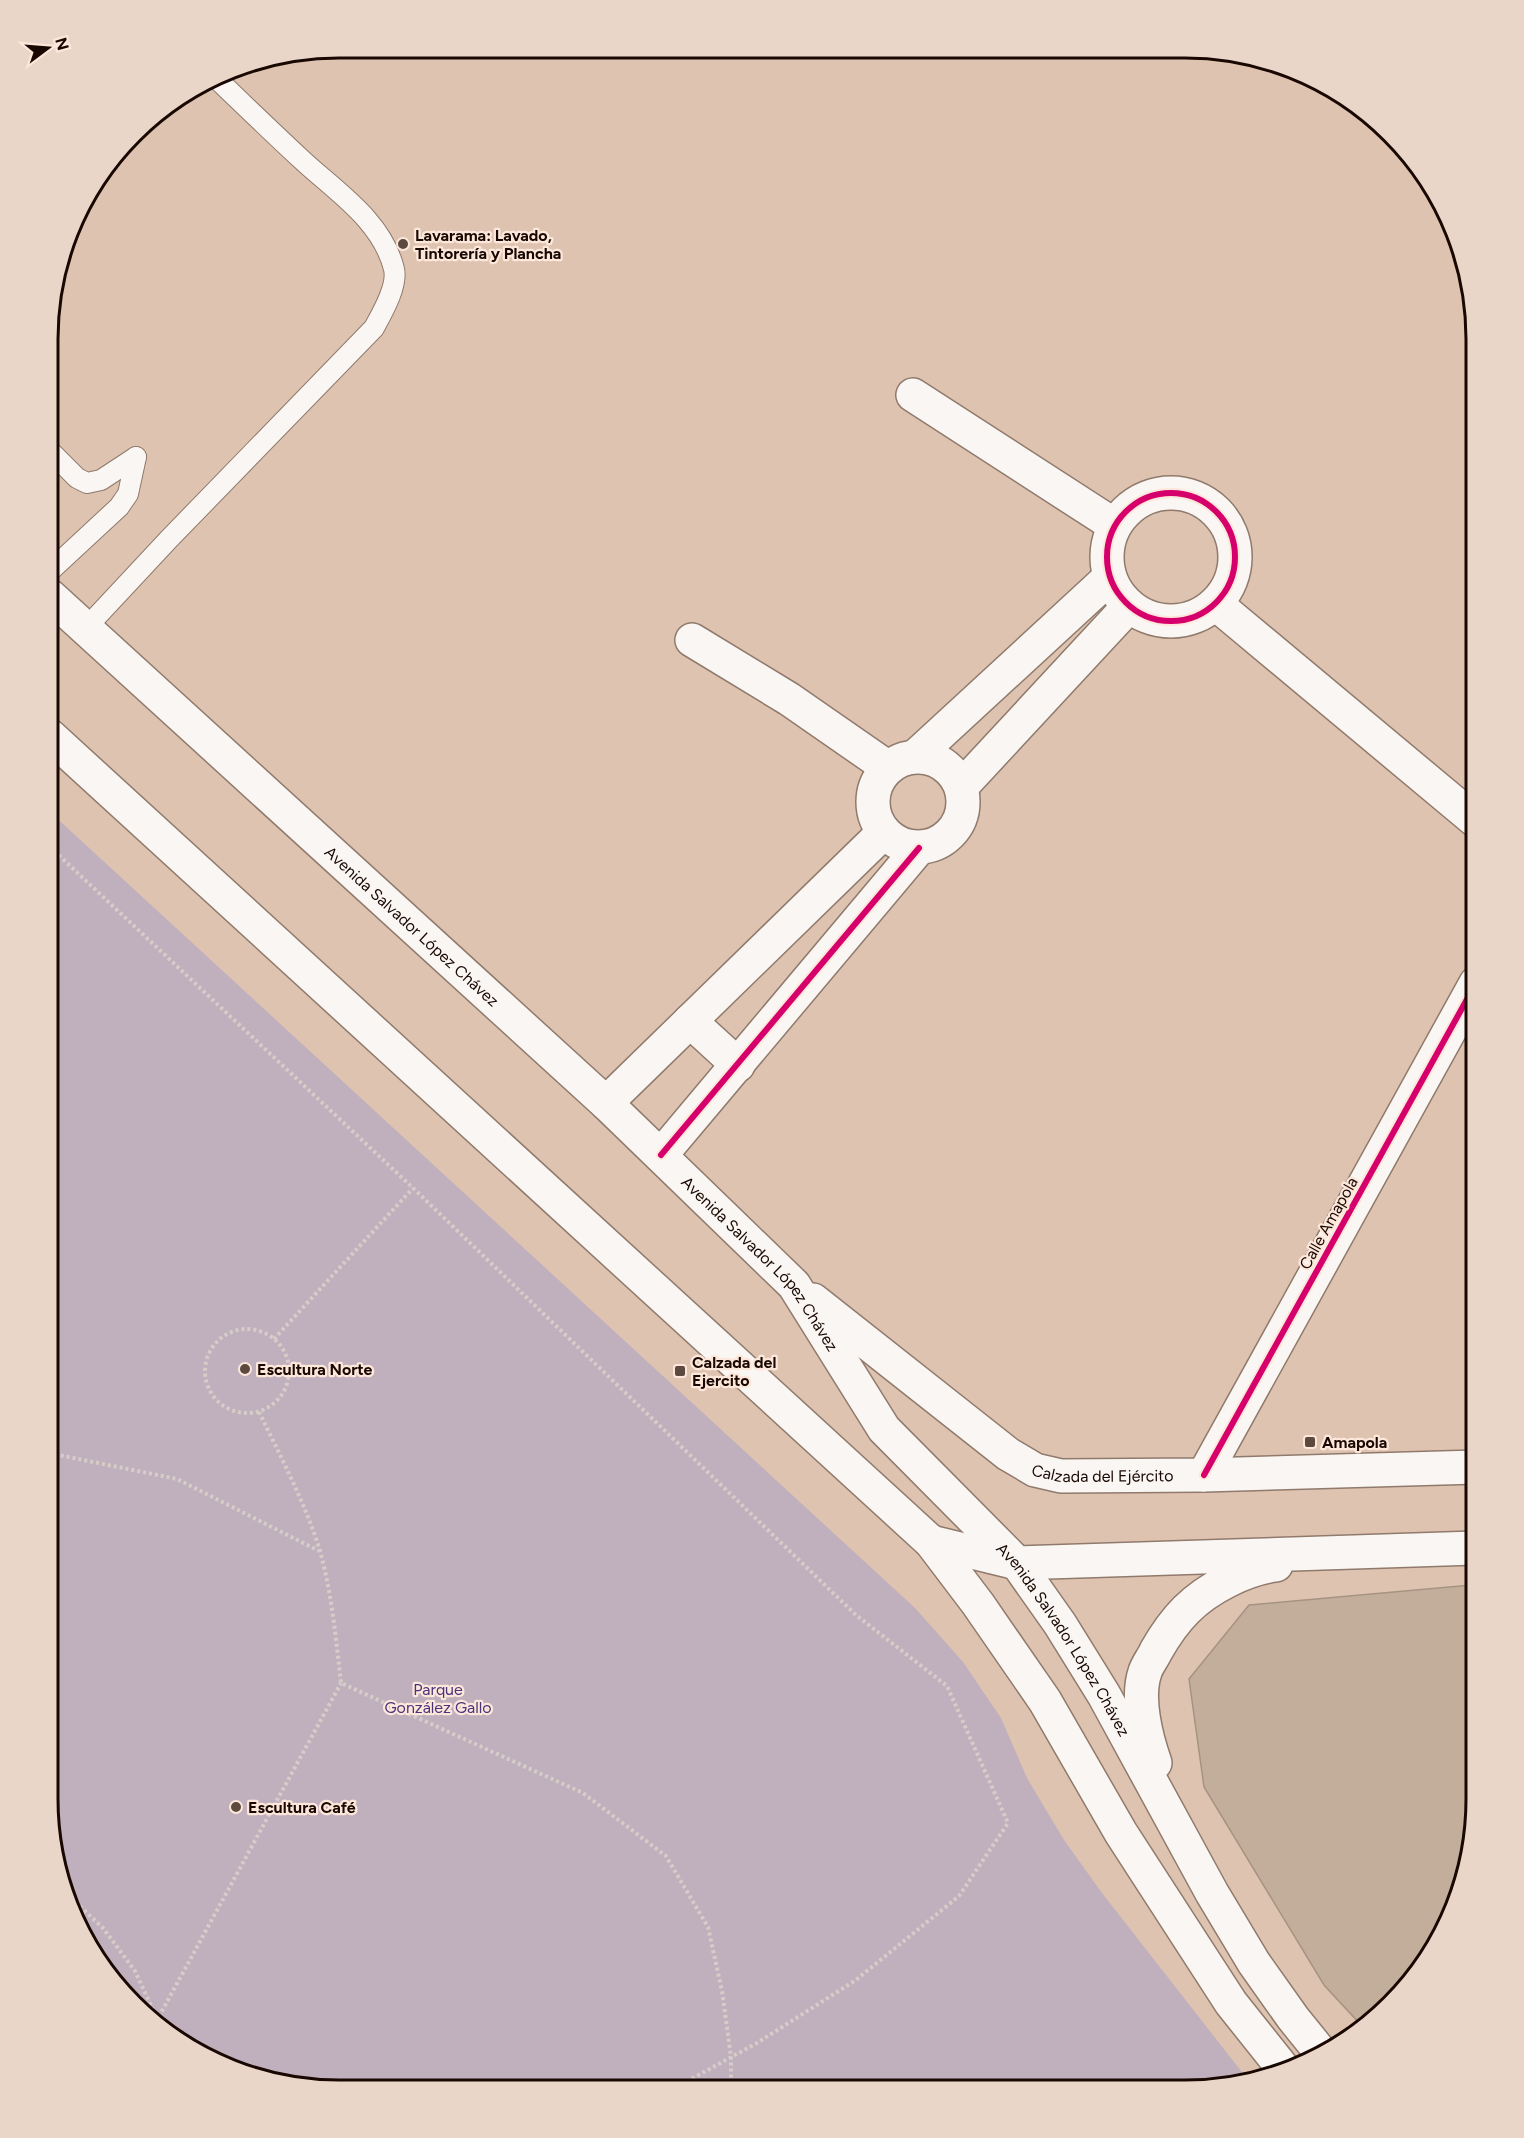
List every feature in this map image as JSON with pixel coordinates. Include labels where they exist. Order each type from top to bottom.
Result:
[{"type":"main road","points":[[913,395],[1114,525]]},
{"type":"main road","points":[[1166,492],[1197,497],[1222,517],[1235,546],[1233,577],[1216,604],[1189,620],[1157,621],[1129,606],[1109,578],[1106,560],[1108,542],[1114,525],[1136,502],[1166,492]]},
{"type":"main road","points":[[917,755],[936,758],[952,770],[962,786],[964,808],[956,828],[940,842],[919,848],[899,844],[884,832],[873,810],[874,787],[887,767],[917,755],[1109,578]]},
{"type":"main road","name":"Avenida Salvador López Chávez","points":[[58,604],[606,1103],[794,1285],[884,1429],[1017,1563],[1060,1624],[1097,1685],[1212,1893],[1254,1963],[1316,2047]]},
{"type":"main road","points":[[1216,604],[1466,813]]},
{"type":"main road","points":[[962,786],[1129,606]]},
{"type":"main road","points":[[692,640],[789,699],[887,767]]},
{"type":"main road","points":[[58,743],[932,1542],[1045,1701],[1122,1833],[1231,2003],[1279,2063]]},
{"type":"main road","points":[[606,1103],[884,832]]},
{"type":"main road","points":[[661,1155],[919,848]]},
{"type":"main road","name":"Calle Amapola","points":[[1204,1475],[1466,1001]]},
{"type":"main road","points":[[690,1021],[738,1065]]},
{"type":"main road","name":"Calzada del Ejército","points":[[794,1285],[1008,1454],[1035,1470],[1061,1476],[1204,1475],[1466,1467]]},
{"type":"main road","points":[[932,1542],[1017,1563],[1466,1548]]},
{"type":"main road","points":[[1176,1827],[1147,1740],[1142,1704],[1145,1671],[1163,1640],[1186,1610],[1215,1588],[1260,1567],[1380,1550]]},
{"type":"lane","points":[[85,629],[374,328],[389,300],[395,271],[381,237],[360,212],[223,84]]},
{"type":"lane","points":[[58,459],[77,478],[87,483],[100,480],[136,457],[128,494],[119,507],[58,564]]},
{"type":"path","points":[[58,855],[412,1188],[856,1615],[947,1686],[1008,1823],[958,1896],[856,1980],[691,2079]]},
{"type":"path","points":[[274,1339],[412,1188]]},
{"type":"path","points":[[248,1329],[262,1332],[274,1339],[285,1355],[289,1374],[280,1398],[271,1407],[259,1412],[244,1413],[231,1410],[218,1402],[209,1391],[205,1377],[206,1363],[211,1349],[221,1338],[233,1331],[248,1329]]},
{"type":"path","points":[[162,2016],[341,1683],[332,1613],[320,1551],[290,1478],[259,1412]]},
{"type":"path","points":[[58,1455],[177,1479],[320,1551]]},
{"type":"path","points":[[341,1683],[583,1793],[666,1856],[708,1927],[722,1991],[731,2057],[731,2079]]},
{"type":"path","points":[[80,1906],[104,1928],[135,1971],[151,2007]]},
{"type":"green space","name":"Parque González Gallo","points":[[58,819],[915,1608],[963,1662],[1001,1718],[1027,1778],[1064,1840],[1102,1893],[1243,2073],[1203,2079],[321,2079],[267,2070],[215,2050],[199,2042],[154,2010],[128,1984],[96,1939],[80,1906],[68,1871],[59,1817]]},
{"type":"building","points":[[1466,1585],[1466,1798],[1463,1835],[1456,1871],[1444,1906],[1418,1954],[1396,1984],[1356,2020],[1324,1985],[1204,1787],[1189,1679],[1249,1605]]},
{"type":"cycle path","points":[[1171,493],[1195,498],[1216,512],[1230,533],[1235,557],[1230,581],[1216,602],[1195,616],[1171,621],[1147,616],[1126,602],[1112,581],[1107,557],[1112,533],[1126,512],[1147,498],[1171,493]]},
{"type":"cycle path","points":[[661,1155],[919,848]]},
{"type":"cycle path","points":[[1204,1475],[1466,1001]]},
{"type":"place","name":"Lavarama: Lavado, Tintorería y Plancha","points":[[403,244]]},
{"type":"place","name":"Escultura Norte","points":[[245,1369]]},
{"type":"place","name":"Calzada del Ejercito","points":[[680,1371]]},
{"type":"place","name":"Amapola","points":[[1310,1442]]},
{"type":"place","name":"Escultura Café","points":[[236,1807]]}]
